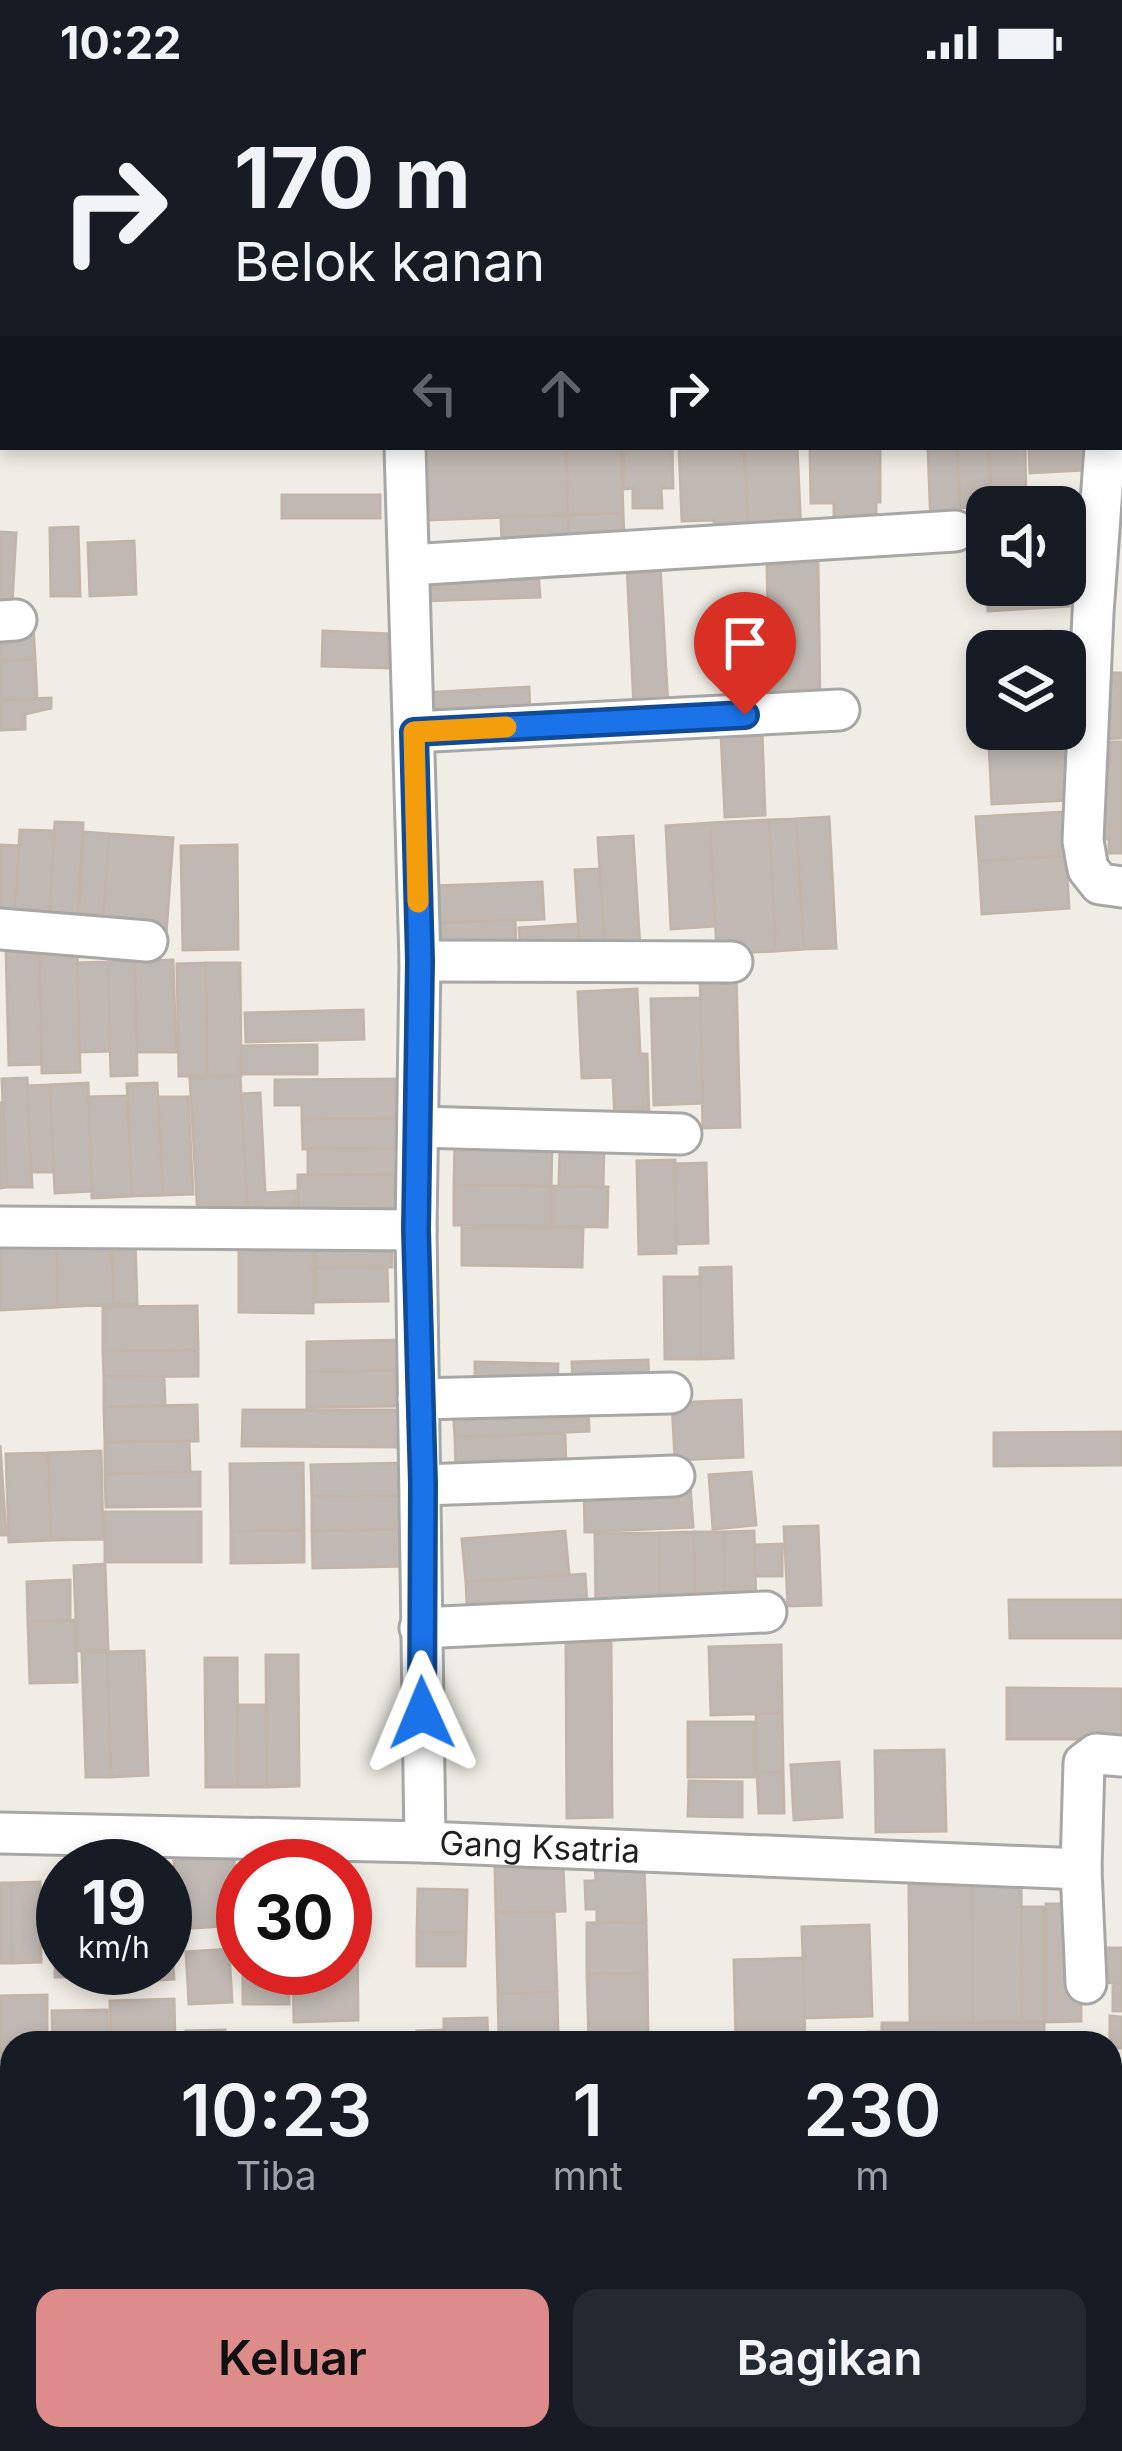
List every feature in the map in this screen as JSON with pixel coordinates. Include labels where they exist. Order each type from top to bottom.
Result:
[{"type":"street","points":[[405,450],[420,961],[416,1230],[425,1841]]},
{"type":"street","points":[[1106,450],[1083,841],[1088,869],[1100,884],[1122,887]]},
{"type":"street","points":[[409,565],[955,531]]},
{"type":"street","points":[[414,732],[839,710]]},
{"type":"street","points":[[0,929],[147,941]]},
{"type":"street","points":[[420,961],[732,962]]},
{"type":"street","points":[[418,1127],[681,1134]]},
{"type":"street","points":[[0,1227],[416,1230]]},
{"type":"street","points":[[418,1399],[670,1393]]},
{"type":"street","points":[[423,1484],[674,1476]]},
{"type":"street","points":[[420,1628],[766,1612]]},
{"type":"street","points":[[1086,1983],[1084,1763],[1096,1754],[1122,1756]]},
{"type":"street","name":"Gang Ksatria","points":[[0,1833],[425,1841],[1082,1869]]},
{"type":"building","points":[[426,450],[566,450],[568,515],[428,520]]},
{"type":"building","points":[[566,450],[621,450],[623,513],[568,515]]},
{"type":"building","points":[[624,450],[672,450],[673,488],[661,488],[662,508],[633,508],[633,488],[624,489]]},
{"type":"building","points":[[679,450],[744,450],[748,532],[715,534],[714,520],[682,521]]},
{"type":"building","points":[[744,450],[797,450],[801,533],[749,536]]},
{"type":"building","points":[[810,450],[880,450],[876,519],[834,520],[834,503],[811,503]]},
{"type":"building","points":[[928,450],[957,450],[961,527],[931,528]]},
{"type":"building","points":[[957,450],[988,450],[989,486],[966,486],[966,508],[960,508]]},
{"type":"building","points":[[990,450],[1025,450],[1026,486],[991,486]]},
{"type":"building","points":[[1029,450],[1100,450],[1102,469],[1030,473]]},
{"type":"building","points":[[282,495],[380,495],[380,518],[282,518]]},
{"type":"building","points":[[623,513],[624,539],[569,541],[568,515]]},
{"type":"building","points":[[568,515],[569,541],[502,543],[501,517]]},
{"type":"building","points":[[78,527],[80,596],[51,596],[50,528]]},
{"type":"building","points":[[0,532],[16,533],[12,604],[0,603]]},
{"type":"building","points":[[134,541],[136,594],[90,596],[88,543]]},
{"type":"building","points":[[818,563],[820,704],[770,705],[767,565]]},
{"type":"building","points":[[660,565],[668,706],[634,708],[627,566]]},
{"type":"building","points":[[538,570],[540,597],[422,601],[421,574]]},
{"type":"building","points":[[988,606],[1069,606],[988,611]]},
{"type":"building","points":[[33,625],[35,659],[0,661],[0,626]]},
{"type":"building","points":[[323,631],[389,634],[388,668],[322,666]]},
{"type":"building","points":[[35,659],[37,699],[0,700],[0,661]]},
{"type":"building","points":[[1099,673],[1122,673],[1122,738],[1100,739]]},
{"type":"building","points":[[529,687],[530,719],[425,724],[423,693]]},
{"type":"building","points":[[51,698],[51,708],[25,714],[25,729],[0,730],[0,700]]},
{"type":"building","points":[[762,732],[765,815],[725,817],[721,734]]},
{"type":"building","points":[[1110,742],[1122,742],[1122,853],[1109,853],[1109,839],[1097,839],[1097,763],[1110,763]]},
{"type":"building","points":[[989,750],[1067,750],[1070,800],[992,804]]},
{"type":"building","points":[[1063,812],[1066,856],[979,861],[976,817]]},
{"type":"building","points":[[829,817],[836,948],[804,949],[796,819]]},
{"type":"building","points":[[796,819],[804,949],[776,951],[769,820]]},
{"type":"building","points":[[769,820],[776,951],[717,954],[710,823]]},
{"type":"building","points":[[55,822],[83,823],[77,927],[49,926]]},
{"type":"building","points":[[710,823],[715,926],[671,929],[666,826]]},
{"type":"building","points":[[20,830],[54,831],[49,926],[14,924]]},
{"type":"building","points":[[84,832],[109,834],[102,931],[78,929]]},
{"type":"building","points":[[109,834],[173,838],[166,935],[102,931]]},
{"type":"building","points":[[633,836],[640,948],[605,950],[598,838]]},
{"type":"building","points":[[0,845],[19,846],[14,924],[0,923]]},
{"type":"building","points":[[237,845],[238,949],[183,950],[181,846]]},
{"type":"building","points":[[1066,856],[1069,908],[982,914],[979,861]]},
{"type":"building","points":[[599,869],[605,950],[580,952],[575,870]]},
{"type":"building","points":[[542,882],[544,919],[435,923],[434,886]]},
{"type":"building","points":[[515,920],[516,947],[436,950],[435,923]]},
{"type":"building","points":[[578,924],[580,952],[521,955],[519,928]]},
{"type":"building","points":[[39,947],[42,1064],[9,1065],[6,948]]},
{"type":"building","points":[[39,947],[77,947],[80,1072],[42,1073]]},
{"type":"building","points":[[173,960],[176,1052],[137,1052],[135,961]]},
{"type":"building","points":[[135,961],[137,1075],[111,1076],[108,962]]},
{"type":"building","points":[[108,962],[110,1051],[80,1052],[77,963]]},
{"type":"building","points":[[206,963],[240,963],[241,1076],[207,1076]]},
{"type":"building","points":[[206,963],[207,1076],[179,1076],[177,964]]},
{"type":"building","points":[[736,974],[740,1127],[703,1128],[700,975]]},
{"type":"building","points":[[637,989],[640,1054],[647,1054],[649,1121],[615,1122],[613,1077],[582,1078],[578,992]]},
{"type":"building","points":[[700,998],[703,1103],[654,1105],[651,999]]},
{"type":"building","points":[[363,1010],[364,1039],[246,1042],[245,1013]]},
{"type":"building","points":[[317,1045],[317,1074],[241,1074],[241,1046]]},
{"type":"building","points":[[240,1076],[248,1216],[198,1219],[190,1079]]},
{"type":"building","points":[[27,1078],[32,1187],[7,1187],[2,1079]]},
{"type":"building","points":[[403,1079],[403,1118],[302,1119],[302,1105],[275,1105],[275,1080]]},
{"type":"building","points":[[88,1083],[92,1191],[55,1193],[50,1085]]},
{"type":"building","points":[[157,1083],[163,1195],[132,1196],[127,1084]]},
{"type":"building","points":[[50,1085],[54,1172],[31,1172],[27,1086]]},
{"type":"building","points":[[260,1093],[265,1193],[295,1191],[296,1213],[248,1216],[241,1094]]},
{"type":"building","points":[[127,1096],[132,1196],[92,1198],[88,1097]]},
{"type":"building","points":[[158,1097],[188,1097],[193,1194],[163,1195]]},
{"type":"building","points":[[0,1103],[7,1187],[0,1188]]},
{"type":"building","points":[[403,1118],[403,1148],[303,1149],[302,1119]]},
{"type":"building","points":[[455,1143],[552,1143],[551,1186],[454,1185]]},
{"type":"building","points":[[560,1144],[604,1144],[603,1187],[559,1186]]},
{"type":"building","points":[[403,1148],[403,1174],[308,1175],[308,1149]]},
{"type":"building","points":[[675,1160],[676,1253],[639,1254],[637,1161]]},
{"type":"building","points":[[706,1163],[708,1243],[677,1244],[674,1164]]},
{"type":"building","points":[[409,1174],[409,1217],[298,1218],[298,1175]]},
{"type":"building","points":[[454,1185],[551,1186],[551,1226],[454,1225]]},
{"type":"building","points":[[551,1186],[608,1187],[607,1227],[551,1226]]},
{"type":"building","points":[[462,1227],[583,1228],[582,1267],[462,1265]]},
{"type":"building","points":[[239,1235],[313,1236],[313,1313],[239,1312]]},
{"type":"building","points":[[135,1238],[137,1304],[114,1304],[111,1239]]},
{"type":"building","points":[[111,1239],[114,1304],[58,1307],[56,1242]]},
{"type":"building","points":[[392,1240],[392,1267],[316,1267],[316,1241]]},
{"type":"building","points":[[56,1242],[58,1307],[0,1310],[0,1244]]},
{"type":"building","points":[[387,1266],[388,1301],[316,1302],[316,1267]]},
{"type":"building","points":[[731,1267],[733,1358],[701,1359],[700,1268]]},
{"type":"building","points":[[664,1277],[700,1277],[701,1359],[665,1359]]},
{"type":"building","points":[[197,1306],[198,1350],[103,1351],[103,1307]]},
{"type":"building","points":[[405,1340],[405,1370],[307,1372],[307,1342]]},
{"type":"building","points":[[198,1350],[198,1376],[104,1377],[103,1351]]},
{"type":"building","points":[[648,1360],[649,1387],[573,1388],[572,1362]]},
{"type":"building","points":[[475,1362],[558,1364],[557,1390],[475,1389]]},
{"type":"building","points":[[405,1370],[405,1406],[307,1407],[307,1372]]},
{"type":"building","points":[[164,1376],[165,1405],[104,1407],[104,1377]]},
{"type":"building","points":[[741,1400],[743,1457],[675,1460],[672,1403]]},
{"type":"building","points":[[588,1403],[589,1431],[455,1437],[453,1408]]},
{"type":"building","points":[[197,1405],[198,1441],[105,1442],[104,1407]]},
{"type":"building","points":[[243,1410],[403,1410],[403,1447],[242,1446]]},
{"type":"building","points":[[1122,1432],[1122,1465],[994,1466],[994,1433]]},
{"type":"building","points":[[565,1433],[566,1469],[456,1473],[455,1437]]},
{"type":"building","points":[[189,1441],[190,1472],[105,1474],[105,1442]]},
{"type":"building","points":[[0,1445],[6,1535],[0,1535]]},
{"type":"building","points":[[101,1451],[103,1539],[51,1540],[48,1453]]},
{"type":"building","points":[[48,1453],[51,1540],[9,1542],[6,1454]]},
{"type":"building","points":[[303,1463],[304,1530],[231,1531],[230,1464]]},
{"type":"building","points":[[407,1463],[408,1495],[312,1497],[311,1465]]},
{"type":"building","points":[[200,1472],[200,1506],[106,1507],[105,1474]]},
{"type":"building","points":[[751,1472],[756,1525],[713,1529],[709,1475]]},
{"type":"building","points":[[690,1483],[693,1527],[585,1532],[584,1487]]},
{"type":"building","points":[[408,1495],[409,1529],[312,1531],[312,1497]]},
{"type":"building","points":[[105,1512],[201,1512],[201,1562],[105,1562]]},
{"type":"building","points":[[818,1526],[821,1605],[788,1606],[784,1527]]},
{"type":"building","points":[[409,1529],[409,1566],[313,1568],[312,1531]]},
{"type":"building","points":[[304,1530],[304,1562],[231,1563],[231,1531]]},
{"type":"building","points":[[565,1531],[569,1574],[466,1582],[462,1539]]},
{"type":"building","points":[[754,1531],[756,1605],[725,1605],[724,1532]]},
{"type":"building","points":[[694,1532],[695,1605],[660,1606],[659,1533]]},
{"type":"building","points":[[694,1532],[724,1532],[725,1605],[695,1605]]},
{"type":"building","points":[[659,1533],[660,1606],[596,1607],[595,1534]]},
{"type":"building","points":[[782,1544],[782,1576],[755,1576],[755,1545]]},
{"type":"building","points":[[105,1564],[108,1650],[77,1651],[74,1566]]},
{"type":"building","points":[[585,1574],[588,1617],[468,1625],[466,1582]]},
{"type":"building","points":[[70,1580],[70,1621],[28,1622],[27,1582]]},
{"type":"building","points":[[1009,1600],[1122,1600],[1122,1638],[1010,1638]]},
{"type":"building","points":[[75,1620],[77,1682],[30,1683],[28,1622]]},
{"type":"building","points":[[566,1642],[611,1642],[612,1817],[567,1818]]},
{"type":"building","points":[[781,1645],[782,1713],[711,1715],[709,1647]]},
{"type":"building","points":[[144,1651],[148,1775],[111,1777],[107,1652]]},
{"type":"building","points":[[107,1652],[111,1777],[86,1777],[82,1653]]},
{"type":"building","points":[[266,1655],[298,1655],[299,1786],[267,1787]]},
{"type":"building","points":[[205,1658],[237,1658],[238,1787],[206,1787]]},
{"type":"building","points":[[1007,1688],[1122,1689],[1122,1739],[1007,1739]]},
{"type":"building","points":[[237,1705],[266,1705],[267,1787],[238,1787]]},
{"type":"building","points":[[756,1713],[782,1713],[783,1772],[757,1773]]},
{"type":"building","points":[[688,1722],[754,1722],[754,1777],[688,1777]]},
{"type":"building","points":[[944,1750],[946,1831],[876,1832],[875,1751]]},
{"type":"building","points":[[839,1762],[842,1817],[794,1820],[791,1765]]},
{"type":"building","points":[[783,1772],[784,1813],[759,1813],[757,1773]]},
{"type":"building","points":[[689,1781],[742,1782],[742,1817],[688,1816]]},
{"type":"building","points":[[216,1858],[216,1926],[192,1928],[192,1860]]},
{"type":"building","points":[[644,1865],[646,1922],[597,1923],[597,1909],[586,1909],[585,1881],[596,1881],[595,1866]]},
{"type":"building","points":[[563,1866],[565,1911],[496,1913],[495,1867]]},
{"type":"building","points":[[36,1882],[36,1962],[12,1963],[11,1883]]},
{"type":"building","points":[[0,1883],[11,1883],[12,1963],[0,1963]]},
{"type":"building","points":[[909,1884],[972,1884],[973,2022],[910,2023]]},
{"type":"building","points":[[972,1884],[1021,1884],[1022,2022],[973,2022]]},
{"type":"building","points":[[418,1889],[467,1890],[466,1933],[417,1932]]},
{"type":"building","points":[[1046,1904],[1080,1904],[1081,2021],[1046,2022]]},
{"type":"building","points":[[1021,1907],[1043,1907],[1044,2022],[1022,2022]]},
{"type":"building","points":[[554,1912],[557,1992],[498,1994],[496,1913]]},
{"type":"building","points":[[646,1922],[647,1973],[587,1974],[587,1923]]},
{"type":"building","points":[[869,1925],[872,2016],[805,2018],[802,1927]]},
{"type":"building","points":[[417,1932],[466,1933],[465,1966],[417,1966]]},
{"type":"building","points":[[1092,1948],[1122,1948],[1122,1983],[1091,1982]]},
{"type":"building","points":[[216,1950],[216,1995],[232,1995],[232,2002],[189,2004],[192,1952]]},
{"type":"building","points":[[803,1958],[805,2031],[736,2031],[734,1960]]},
{"type":"building","points":[[647,1973],[648,2031],[589,2031],[587,1974]]},
{"type":"building","points":[[1113,1983],[1122,1983],[1122,2011],[1113,2011]]},
{"type":"building","points":[[557,1992],[558,2031],[499,2031],[498,1994]]},
{"type":"building","points":[[47,1995],[47,2031],[0,2031],[0,1996]]},
{"type":"building","points":[[243,1995],[289,1995],[289,2004],[243,2004]]},
{"type":"building","points":[[294,1995],[358,1995],[358,2020],[294,2022]]},
{"type":"building","points":[[174,1999],[175,2031],[111,2031],[110,2001]]},
{"type":"building","points":[[107,2010],[108,2031],[53,2031],[52,2011]]},
{"type":"building","points":[[1110,2016],[1122,2017],[1122,2031],[1110,2031]]},
{"type":"building","points":[[487,2018],[488,2031],[444,2031],[444,2019]]},
{"type":"building","points":[[1044,2022],[1044,2031],[882,2031],[882,2023]]},
{"type":"slow traffic","points":[[418,902],[414,732],[506,727]]},
{"type":"route","points":[[422,1713],[423,1484],[416,1230],[420,961],[414,732],[745,715]]}]
